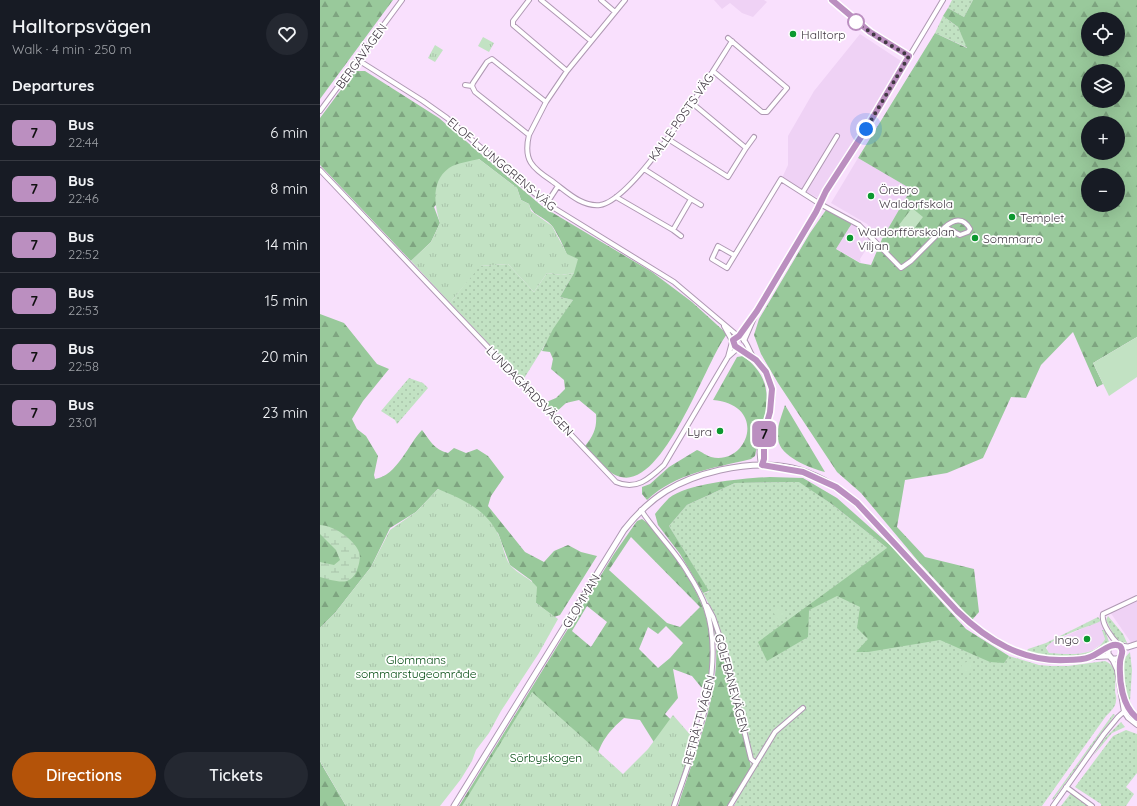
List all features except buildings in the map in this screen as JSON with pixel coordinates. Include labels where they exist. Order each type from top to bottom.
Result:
[{"type":"main road","name":"GLOMMAN","points":[[454,806],[624,530],[641,510],[663,492],[696,476],[733,468],[762,465],[803,472],[836,487],[857,503],[957,611],[971,624],[1000,645],[1023,654],[1044,659],[1061,660],[1111,658],[1121,656],[1137,644]]},
{"type":"main road","points":[[1089,658],[1115,644],[1128,647],[1137,644]]},
{"type":"main road","points":[[1119,645],[1121,656]]},
{"type":"main road","points":[[1109,647],[1111,658]]},
{"type":"street","name":"BERGAVÄGEN","points":[[320,111],[402,0]]},
{"type":"street","points":[[529,0],[513,21],[513,25],[567,71]]},
{"type":"street","points":[[541,0],[591,41]]},
{"type":"street","points":[[601,0],[615,12]]},
{"type":"street","name":"KALLE POSTS VÄG","points":[[624,0],[567,71],[546,102],[529,135],[526,152],[529,160],[541,174],[579,200],[592,205],[605,204],[616,197],[644,169],[668,139],[732,41]]},
{"type":"street","points":[[832,0],[870,32],[909,56]]},
{"type":"street","points":[[733,341],[757,311],[820,204],[826,191],[863,134],[943,0]]},
{"type":"street","points":[[713,71],[762,112],[767,112],[789,89],[728,38]]},
{"type":"street","points":[[472,86],[487,62],[492,58],[546,102]]},
{"type":"street","name":"ELOF LJUNGGRENS VÄG","points":[[358,60],[447,118],[525,186],[570,219],[674,282],[744,341]]},
{"type":"street","points":[[465,85],[472,86]]},
{"type":"street","points":[[472,86],[475,92],[529,135]]},
{"type":"street","points":[[692,103],[746,148]]},
{"type":"street","points":[[802,192],[837,136]]},
{"type":"street","points":[[725,183],[754,137]]},
{"type":"street","points":[[668,139],[728,177]]},
{"type":"street","points":[[644,169],[701,204]]},
{"type":"street","name":"LUNDAGÅRDSVÄGEN","points":[[320,170],[612,477],[623,485],[637,485],[652,476],[664,466],[728,358],[733,341]]},
{"type":"street","points":[[734,255],[718,246],[712,258],[727,268],[784,173]]},
{"type":"street","points":[[781,179],[820,204],[859,224],[901,268],[911,261],[945,227],[951,222],[957,220],[966,223],[970,228],[968,232],[960,235],[945,227]]},
{"type":"street","points":[[547,202],[558,186]]},
{"type":"street","points":[[616,197],[681,236]]},
{"type":"street","points":[[673,230],[691,199]]},
{"type":"street","points":[[757,311],[744,341],[756,360],[766,372],[772,389],[770,412],[760,448],[759,459],[762,465]]},
{"type":"street","name":"ELOF LJUNGGRENS VÄG","points":[[723,324],[738,348]]},
{"type":"street","name":"LUNDAGÅRDSVÄGEN","points":[[728,358],[738,348],[743,346],[744,341]]},
{"type":"street","points":[[738,348],[756,360]]},
{"type":"street","name":"RETRÄTTVÄGEN","points":[[641,510],[680,560],[705,605],[713,645],[710,686],[674,806]]},
{"type":"street","points":[[1119,645],[1111,636],[1104,621],[1103,614],[1137,598]]},
{"type":"street","name":"GOLFBANEVÄGEN","points":[[705,605],[708,607],[713,617],[726,655],[751,759],[756,763]]},
{"type":"street","points":[[1109,647],[1111,636]]},
{"type":"street","points":[[1121,656],[1121,680],[1128,708],[1137,718]]},
{"type":"street","points":[[1111,658],[1117,670],[1124,712],[1128,718],[1137,725]]},
{"type":"street","points":[[730,806],[775,732],[803,708]]},
{"type":"street","points":[[1053,806],[1104,734],[1128,708]]},
{"type":"street","points":[[1066,787],[1092,806]]},
{"type":"shaded area","points":[[714,0],[764,0],[767,2],[753,17],[742,13],[730,3],[722,9]]},
{"type":"shaded area","points":[[860,34],[901,61],[865,125],[818,198],[782,178],[788,165],[788,136],[814,91]]},
{"type":"shaded area","name":"Örebro Waldorfskola","points":[[858,158],[911,189],[882,239],[875,234],[867,224],[831,203]]},
{"type":"shaded area","name":"Waldorfförskolan Viljan","points":[[852,223],[872,240],[860,259],[861,263],[828,244]]},
{"type":"shaded area","points":[[1137,600],[1137,642],[1132,644],[1110,612]]},
{"type":"shaded area","points":[[1101,620],[1105,630],[1105,639],[1103,643],[1091,651],[1073,655],[1049,653],[1047,651],[1048,644]]},
{"type":"green space","points":[[320,0],[393,0],[320,99]]},
{"type":"green space","points":[[952,0],[973,0],[964,17],[948,8]]},
{"type":"green space","points":[[973,0],[1137,0],[1137,337],[1093,363],[1103,384],[1097,387],[1073,332],[1041,365],[1026,398],[1011,397],[983,458],[947,473],[905,480],[897,527],[925,557],[974,569],[979,612],[972,620],[918,561],[861,493],[837,472],[778,383],[761,354],[754,335],[759,319],[810,233],[826,210],[852,223],[836,249],[860,263],[871,265],[882,239],[911,189],[858,158],[935,33],[967,48],[958,27],[943,16],[948,8],[964,17]]},
{"type":"green space","points":[[943,16],[958,27],[968,48],[935,33]]},
{"type":"green space","points":[[483,37],[494,43],[489,52],[478,46]]},
{"type":"green space","points":[[435,45],[443,50],[435,62],[428,58]]},
{"type":"green space","points":[[355,71],[365,71],[439,118],[543,207],[652,272],[692,302],[727,334],[718,348],[696,394],[668,444],[653,463],[637,475],[621,477],[616,475],[601,464],[585,446],[594,431],[596,414],[579,400],[566,403],[554,414],[544,403],[556,398],[565,389],[564,380],[551,369],[553,359],[550,352],[542,351],[553,329],[573,300],[560,297],[574,273],[562,243],[553,227],[536,214],[529,204],[521,200],[517,188],[479,159],[434,207],[440,223],[431,242],[411,261],[320,165],[320,118]]},
{"type":"green space","points":[[479,159],[517,188],[521,200],[529,204],[531,211],[552,226],[567,254],[578,259],[574,273],[561,275],[547,273],[534,292],[508,264],[480,266],[450,303],[411,261],[431,242],[440,223],[435,201],[439,179],[443,173],[456,165]]},
{"type":"green space","points":[[912,208],[923,217],[910,234],[899,225]]},
{"type":"green space","points":[[508,264],[534,292],[547,273],[561,275],[574,273],[560,297],[573,300],[523,380],[450,303],[479,266]]},
{"type":"green space","points":[[320,314],[344,323],[377,364],[389,369],[363,401],[352,419],[357,429],[366,436],[378,456],[374,475],[375,479],[383,477],[396,466],[422,430],[433,444],[443,452],[448,453],[454,448],[466,453],[477,449],[488,456],[504,477],[491,496],[488,506],[525,552],[544,562],[554,551],[568,545],[581,552],[597,556],[560,615],[554,617],[536,603],[532,581],[510,565],[498,533],[438,489],[416,512],[390,528],[371,567],[335,613],[320,628]]},
{"type":"green space","points":[[1137,337],[1137,377],[1109,396],[1093,363]]},
{"type":"green space","points":[[743,356],[755,367],[762,378],[766,390],[767,402],[765,414],[755,456],[751,459],[696,473],[670,483],[647,500],[642,494],[642,487],[650,484],[669,467],[697,450],[711,457],[724,457],[735,453],[743,444],[747,434],[747,423],[742,412],[731,404],[713,400],[737,357]]},
{"type":"green space","points":[[409,378],[423,383],[428,388],[397,424],[395,420],[381,411]]},
{"type":"green space","points":[[785,405],[825,472],[797,461],[784,451],[780,445],[778,430]]},
{"type":"green space","points":[[770,477],[803,478],[837,498],[891,546],[966,629],[1009,656],[1004,663],[990,662],[940,640],[868,652],[856,652],[868,639],[857,628],[860,607],[837,596],[809,610],[808,637],[767,661],[758,642],[887,548],[833,505],[799,482],[735,483],[687,505],[669,526],[709,591],[703,593],[680,554],[658,525],[655,514],[669,498],[689,489],[718,482]]},
{"type":"green space","points":[[800,482],[833,505],[887,548],[965,632],[1003,663],[1009,656],[1039,665],[1068,666],[1105,661],[1112,667],[1116,678],[1116,702],[1114,707],[1042,806],[734,806],[752,768],[720,634],[714,614],[703,593],[709,592],[669,526],[687,505],[735,483]]},
{"type":"green space","name":"Glommans sommarstugeområde","points":[[438,489],[464,501],[480,511],[487,518],[498,534],[511,566],[537,587],[536,603],[558,619],[539,653],[501,711],[489,733],[476,750],[472,761],[461,779],[440,806],[346,806],[320,761],[320,628],[335,613],[371,567],[390,530],[416,512]]},
{"type":"green space","name":"Sörbyskogen","points":[[642,519],[647,523],[657,532],[669,548],[696,592],[703,607],[710,636],[707,691],[701,687],[692,676],[673,669],[678,698],[665,714],[693,741],[672,806],[459,806],[614,554],[637,521]],"holes":[[[631,537],[700,607],[680,627],[667,623],[609,570]],[[587,606],[607,622],[591,647],[572,631]],[[666,626],[683,643],[670,658],[658,668],[639,649],[648,627],[658,634]],[[624,718],[640,720],[655,744],[614,794],[595,761],[603,742],[618,723]]]},
{"type":"green space","points":[[320,525],[337,530],[353,542],[359,552],[360,561],[354,576],[349,580],[337,581],[320,577],[320,562],[334,565],[340,560],[336,550],[320,534]]},
{"type":"green space","points":[[776,606],[779,606],[786,614],[785,619],[778,620],[772,610]]},
{"type":"green space","points":[[708,611],[726,655],[751,767],[728,806],[678,806],[704,727],[713,686],[716,666],[716,642],[714,628]]},
{"type":"green space","points":[[1108,616],[1123,634],[1128,645],[1125,642],[1122,644],[1114,636],[1106,620]]},
{"type":"green space","points":[[1098,617],[1101,620],[1099,622],[1055,640],[1046,648],[1049,653],[1080,654],[1088,652],[1095,649],[1105,639],[1102,630],[1105,630],[1109,642],[1102,649],[1092,654],[1070,658],[1046,656],[1026,652],[1028,649],[1046,643]]},
{"type":"green space","points":[[1130,652],[1132,670],[1130,701],[1134,712],[1125,695],[1122,674],[1122,661]]},
{"type":"green space","points":[[969,662],[972,663],[972,673],[965,674],[962,673],[961,666],[962,663]]},
{"type":"green space","points":[[532,692],[623,774],[648,749],[673,715],[693,738],[672,806],[462,806]]},
{"type":"green space","points":[[1113,714],[1115,715],[1053,800],[1052,799]]},
{"type":"green space","points":[[1121,722],[1125,727],[1112,733],[1093,756],[1103,740]]},
{"type":"green space","points":[[1126,730],[1137,734],[1137,773],[1126,787],[1134,794],[1126,806],[1101,806],[1101,804],[1075,787],[1113,736]]},
{"type":"green space","points":[[320,761],[322,765],[346,806],[320,806]]},
{"type":"green space","points":[[1071,793],[1088,806],[1061,806]]},
{"type":"bus line","name":"7","points":[[832,0],[856,22],[889,45],[909,56],[863,134],[826,191],[816,212],[757,311],[739,336],[735,337],[732,342],[735,346],[756,360],[766,372],[772,389],[770,412],[764,433],[764,459],[762,465],[803,472],[836,487],[857,503],[957,611],[971,624],[1000,645],[1035,658],[1061,660],[1089,658],[1113,644],[1120,646],[1123,651],[1120,657],[1120,667],[1125,700],[1132,714],[1137,718]]},
{"type":"place","name":"Halltorp","points":[[793,34]]},
{"type":"place","name":"Örebro Waldorfskola","points":[[871,196]]},
{"type":"place","name":"Templet","points":[[1012,217]]},
{"type":"place","name":"Waldorfförskolan Viljan","points":[[850,238]]},
{"type":"place","name":"Sommarro","points":[[975,238]]},
{"type":"place","name":"Lyra","points":[[720,431]]},
{"type":"place","name":"Ingo","points":[[1087,639]]},
{"type":"route","points":[[856,22],[880,39],[909,56],[866,129]]}]
